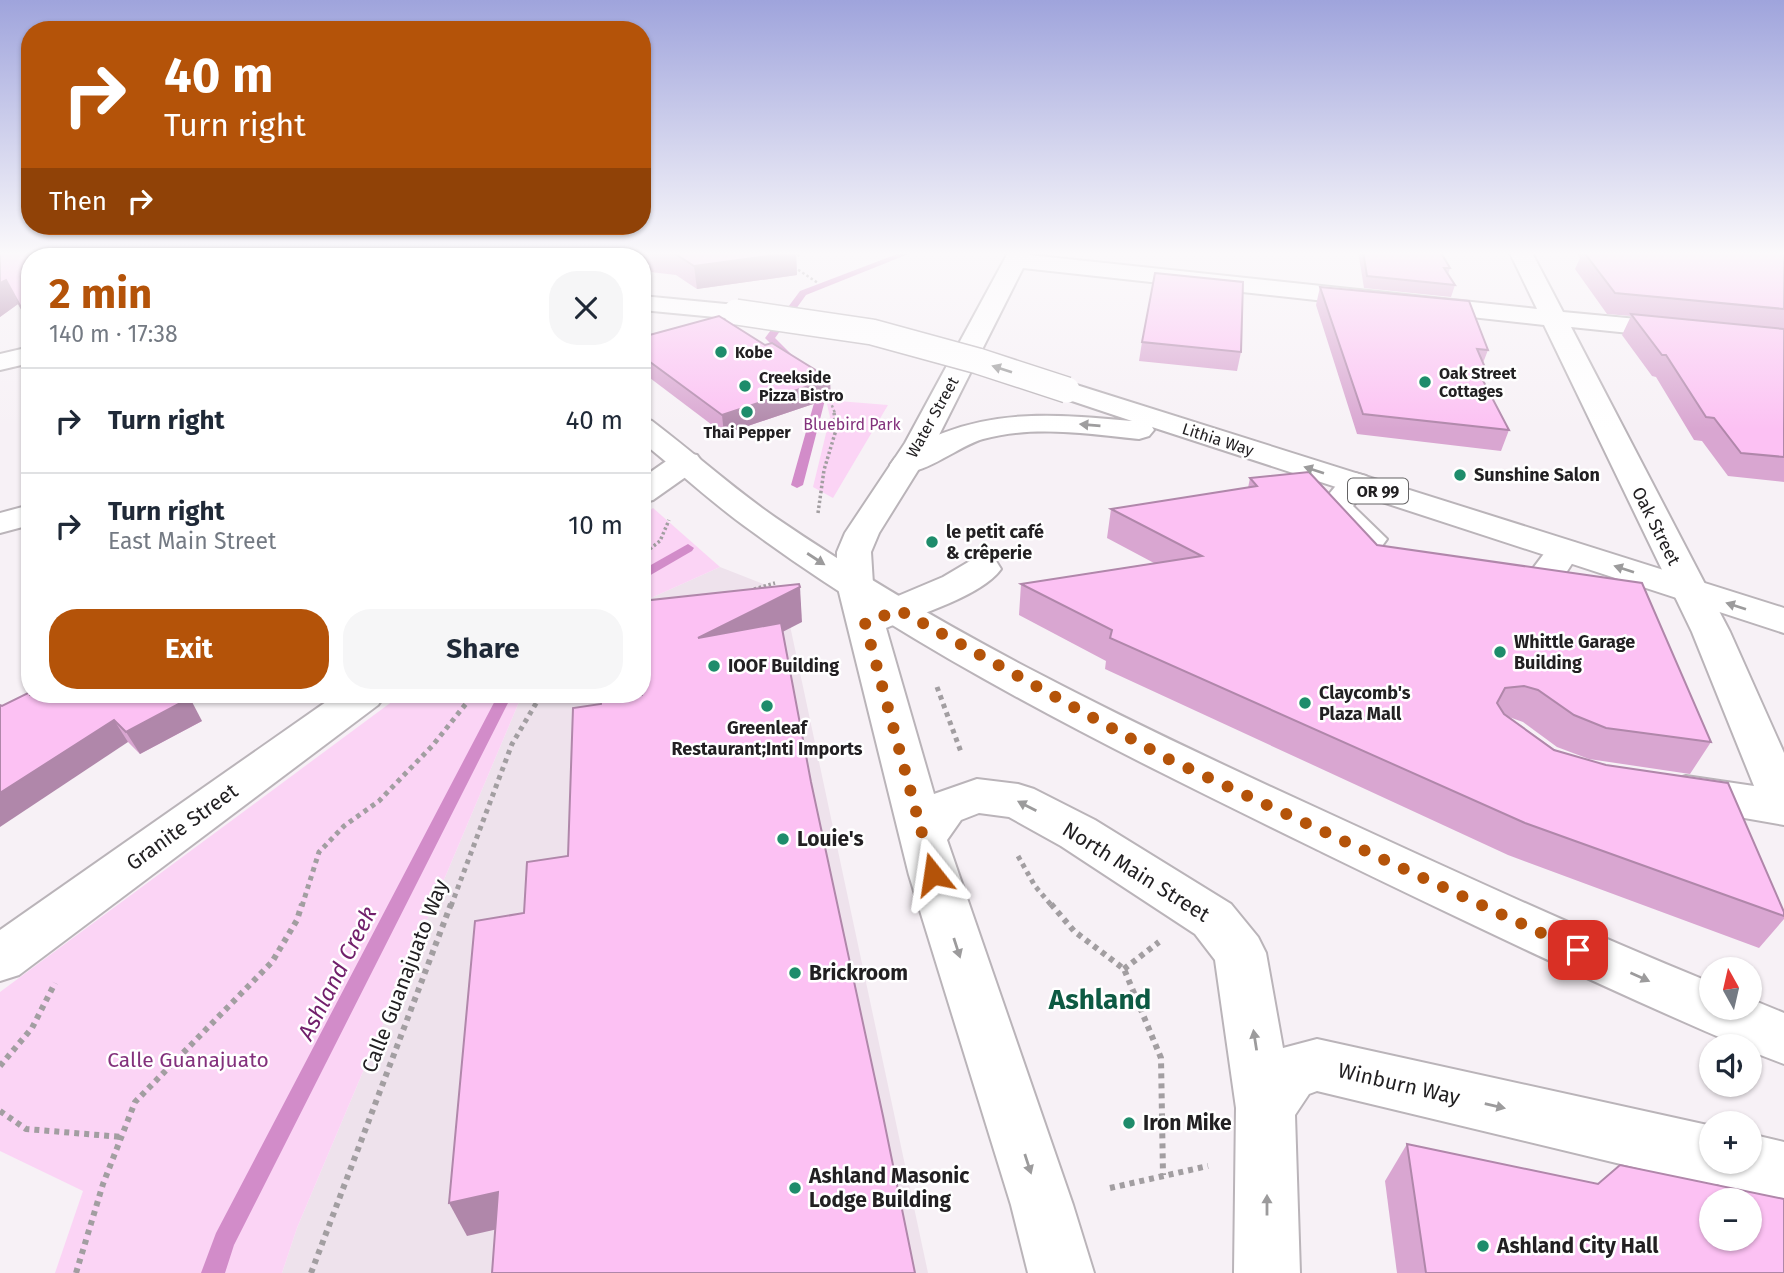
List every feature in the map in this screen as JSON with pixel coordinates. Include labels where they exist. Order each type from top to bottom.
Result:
[{"type":"street","points":[[651,318],[705,310]]},
{"type":"street","name":"Lithia Way","points":[[714,310],[872,332],[978,361],[1784,621]]},
{"type":"street","name":"Water Street","points":[[873,606],[854,552],[920,443],[989,310]]},
{"type":"street","points":[[1488,310],[1784,341]]},
{"type":"street","name":"Oak Street","points":[[1548,310],[1711,632],[1784,806]]},
{"type":"street","points":[[0,362],[21,357]]},
{"type":"street","points":[[906,465],[955,439],[992,429],[1035,423],[1207,436]]},
{"type":"street","points":[[651,434],[873,606],[1164,757],[1507,919],[1784,1040]]},
{"type":"street","points":[[651,487],[686,462]]},
{"type":"street","points":[[1355,483],[1336,505],[1339,512],[1381,550],[1401,559]]},
{"type":"street","points":[[0,523],[21,517]]},
{"type":"street","points":[[1473,574],[1523,583],[1543,580],[1564,550]]},
{"type":"street","points":[[873,606],[956,584],[983,569]]},
{"type":"street","points":[[873,606],[923,837],[1061,1273]]},
{"type":"street","name":"Granite Street","points":[[16,948],[354,703]]},
{"type":"street","points":[[1651,788],[1784,806]]},
{"type":"street","name":"North Main Street","points":[[923,837],[946,808],[977,796],[1018,801],[1078,833],[1213,919],[1240,953],[1265,1108]]},
{"type":"street","name":"Winburn Way","points":[[1265,1108],[1291,1072],[1317,1065],[1699,1153]]},
{"type":"street","points":[[1265,1108],[1267,1273]]},
{"type":"street","points":[[1762,1168],[1784,1173]]},
{"type":"path","points":[[818,513],[826,461],[838,430],[837,413],[828,392],[825,392]]},
{"type":"path","points":[[651,548],[660,541],[670,518]]},
{"type":"path","points":[[748,591],[775,583]]},
{"type":"path","points":[[937,687],[961,752]]},
{"type":"path","points":[[76,1273],[103,1184],[135,1102],[272,962],[297,920],[320,852],[344,826],[388,792],[433,745],[467,703]]},
{"type":"path","name":"Calle Guanajuato Way","points":[[311,1273],[512,744],[536,703]]},
{"type":"path","points":[[1013,852],[1021,857],[1035,886],[1074,931],[1124,969],[1161,1058],[1163,1175]]},
{"type":"path","points":[[1124,969],[1164,939]]},
{"type":"path","points":[[0,1066],[32,1028],[57,978],[44,948],[16,948]]},
{"type":"path","points":[[0,1111],[26,1129],[122,1137]]},
{"type":"path","points":[[1110,1188],[1209,1166]]},
{"type":"shaded area","points":[[720,567],[771,587],[789,621],[928,1273],[282,1273],[297,1228],[519,703],[651,703],[651,598]]},
{"type":"green space","name":"Bluebird Park","points":[[826,400],[888,405],[833,498],[813,487],[830,417]]},
{"type":"green space","points":[[653,508],[720,567],[651,598]]},
{"type":"green space","name":"Calle Guanajuato","points":[[390,703],[519,703],[297,1228],[282,1273],[55,1273],[83,1191],[0,1151],[0,992]]},
{"type":"building","points":[[1148,310],[1242,310],[1241,352],[1142,342]]},
{"type":"building","points":[[1328,310],[1473,310],[1488,350],[1477,349],[1487,372],[1478,371],[1509,430],[1363,414]]},
{"type":"building","points":[[1631,314],[1784,329],[1784,457],[1741,453],[1714,418],[1706,417],[1666,355],[1662,355]]},
{"type":"building","points":[[719,316],[765,345],[772,343],[830,379],[722,415],[651,363],[651,335]]},
{"type":"building","points":[[1309,472],[1377,545],[1642,583],[1711,742],[1606,728],[1574,715],[1538,690],[1524,686],[1505,688],[1497,703],[1504,714],[1554,750],[1606,765],[1728,783],[1784,916],[1525,823],[1110,638],[1112,630],[1021,584],[1202,556],[1111,509],[1257,486],[1250,478]]},
{"type":"building","points":[[799,584],[800,587],[698,638],[781,623],[811,782],[915,1273],[492,1273],[498,1192],[449,1203],[475,921],[524,913],[527,862],[568,856],[573,708],[601,703],[651,703],[651,600]]},
{"type":"building","points":[[21,696],[21,703],[181,703],[126,732],[114,720],[0,793],[0,705]]},
{"type":"building","points":[[1407,1144],[1598,1184],[1620,1165],[1731,1188],[1699,1188],[1699,1251],[1762,1251],[1762,1194],[1784,1199],[1784,1273],[1426,1273]]},
{"type":"waterway","name":"Ashland Creek","points":[[790,310],[770,338],[792,360]]},
{"type":"waterway","name":"Ashland Creek","points":[[797,485],[821,396],[815,385]]},
{"type":"waterway","name":"Ashland Creek","points":[[651,571],[688,548]]},
{"type":"waterway","name":"Ashland Creek","points":[[213,1273],[224,1241],[501,703]]},
{"type":"place","name":"Kobe","points":[[721,352]]},
{"type":"place","name":"Oak Street Cottages","points":[[1425,382]]},
{"type":"place","name":"Creekside Pizza Bistro","points":[[745,386]]},
{"type":"place","name":"Thai Pepper","points":[[747,412]]},
{"type":"place","name":"Sunshine Salon","points":[[1460,475]]},
{"type":"place","name":"le petit café & crêperie","points":[[932,542]]},
{"type":"place","name":"Whittle Garage Building","points":[[1500,652]]},
{"type":"place","name":"IOOF Building","points":[[714,666]]},
{"type":"place","name":"Claycomb's Plaza Mall","points":[[1305,703]]},
{"type":"place","name":"Greenleaf Restaurant;Inti Imports","points":[[767,706]]},
{"type":"place","name":"Louie's","points":[[783,839]]},
{"type":"place","name":"Brickroom","points":[[795,973]]},
{"type":"place","name":"Iron Mike","points":[[1129,1123]]},
{"type":"place","name":"Ashland Masonic Lodge Building","points":[[795,1188]]},
{"type":"place","name":"Ashland City Hall","points":[[1483,1246]]},
{"type":"district","name":"Ashland","points":[[1100,999]]},
{"type":"route","points":[[933,874],[865,623],[899,610],[1164,757],[1578,950]]}]
